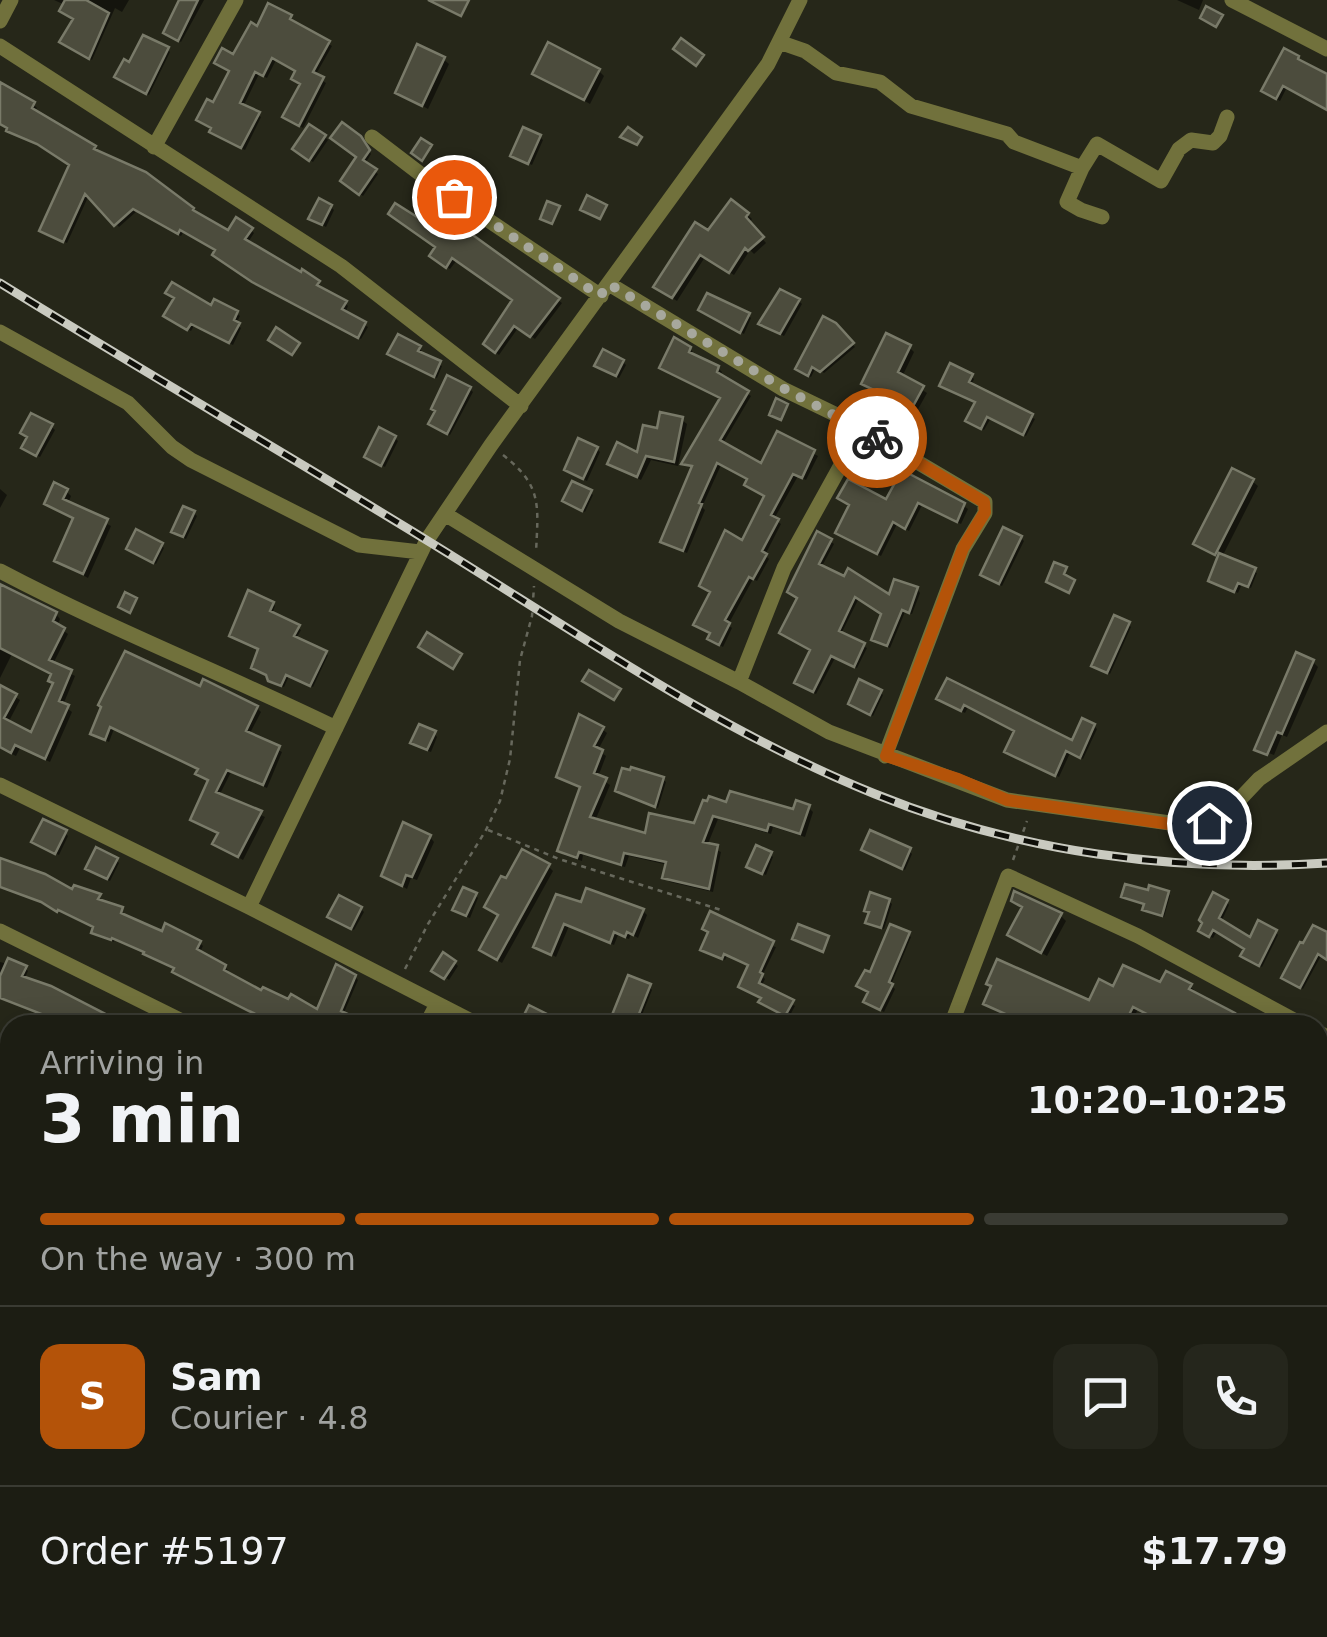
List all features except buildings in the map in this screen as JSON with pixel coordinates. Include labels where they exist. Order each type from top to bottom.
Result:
[{"type":"street","points":[[0,21],[11,0]]},
{"type":"street","points":[[154,146],[236,0]]},
{"type":"street","points":[[249,906],[420,552],[490,445],[748,93],[800,0]]},
{"type":"street","points":[[1232,0],[1327,49]]},
{"type":"street","points":[[779,42],[805,51],[836,74],[880,82],[912,106],[1007,134],[1014,142],[1082,168]]},
{"type":"street","points":[[0,46],[341,266],[521,406]]},
{"type":"street","points":[[1102,217],[1067,202],[1097,144],[1162,181],[1179,149],[1190,140],[1213,143],[1227,117]]},
{"type":"street","points":[[372,137],[427,179],[605,290],[860,429],[984,502],[985,512],[963,548],[886,756]]},
{"type":"street","points":[[0,332],[128,403],[172,447],[191,460],[358,545],[420,552]]},
{"type":"street","points":[[739,682],[784,568],[860,429]]},
{"type":"street","points":[[445,514],[619,621],[829,732],[1007,800],[1170,824],[1209,823],[1237,805],[1260,779],[1327,732]]},
{"type":"street","points":[[0,571],[170,655],[260,691],[336,728]]},
{"type":"street","points":[[0,786],[249,906],[458,1015]]},
{"type":"street","points":[[955,1015],[1008,876],[1138,936],[1284,1015]]},
{"type":"street","points":[[0,931],[170,1015]]},
{"type":"street","points":[[431,1015],[437,1004]]},
{"type":"path","points":[[398,984],[428,924],[486,830],[500,801],[510,759],[520,660],[532,616],[538,499],[526,472],[490,445]]},
{"type":"path","points":[[1008,876],[1028,818],[1040,804]]},
{"type":"path","points":[[486,830],[559,859],[721,910]]},
{"type":"railway","points":[[0,283],[646,677],[758,740],[875,794],[984,831],[1097,854],[1212,865],[1327,863]]},
{"type":"way so far","points":[[454,197],[600,296],[609,284],[783,388],[877,438]]},
{"type":"route","points":[[877,438],[975,494],[984,502],[985,512],[963,548],[886,756],[1007,800],[1170,824],[1209,823]]}]
